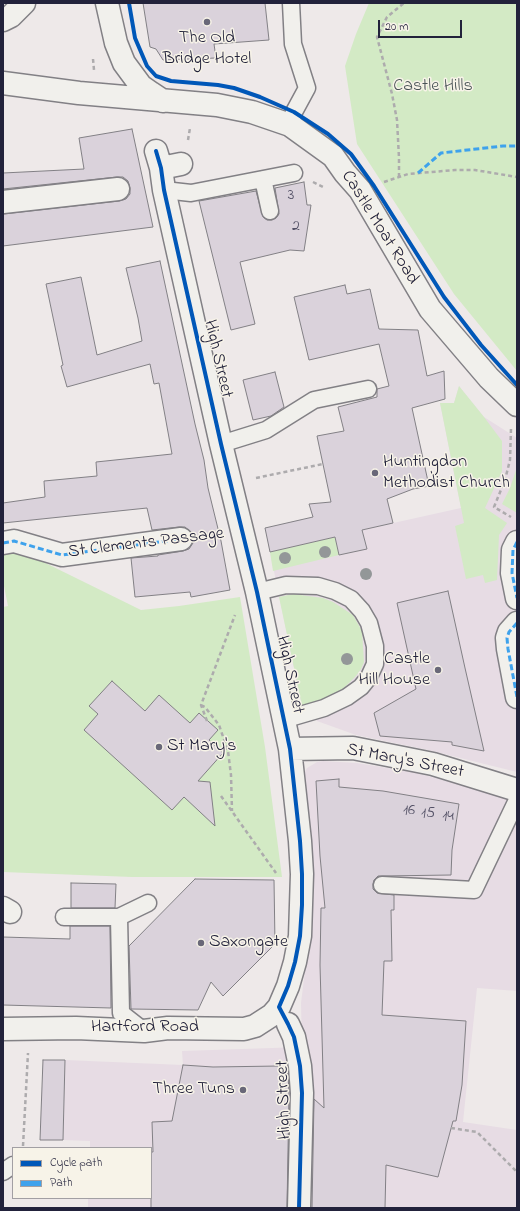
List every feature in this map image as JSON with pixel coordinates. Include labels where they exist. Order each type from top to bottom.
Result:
[{"type":"street","points":[[3,20],[11,16],[24,3]]},
{"type":"street","points":[[107,3],[116,43],[124,63],[141,86],[164,101]]},
{"type":"street","name":"Castle Moat Road","points":[[3,83],[79,93],[94,93],[224,106],[252,112],[290,125],[333,156],[360,190],[430,309],[489,378],[517,405]]},
{"type":"street","name":"High Street","points":[[166,161],[164,190],[257,592],[290,749],[300,841],[302,905],[299,943],[288,986],[283,1015],[295,1042],[300,1066],[302,1093],[299,1208]]},
{"type":"street","points":[[3,202],[118,189]]},
{"type":"street","name":"St Clements Passage","points":[[3,543],[14,541],[62,555],[181,540]]},
{"type":"street","points":[[517,542],[513,550],[512,573],[517,598]]},
{"type":"street","points":[[517,623],[509,632],[507,638],[517,698]]},
{"type":"street","name":"St Mary's Street","points":[[290,749],[353,748],[433,764],[517,790]]},
{"type":"street","name":"Hartford Road","points":[[3,1029],[76,1028],[144,1031],[168,1028],[244,1029],[265,1021],[272,1015],[283,1015]]},
{"type":"lane","points":[[290,125],[294,112],[307,88],[293,44],[291,3]]},
{"type":"lane","points":[[164,190],[191,193],[294,174]]},
{"type":"lane","points":[[263,179],[270,211]]},
{"type":"lane","points":[[222,444],[266,430],[314,400],[368,389]]},
{"type":"lane","points":[[257,592],[286,585],[318,586],[335,591],[351,599],[362,611],[369,623],[376,646],[375,664],[369,677],[361,687],[347,697],[324,708],[283,720]]},
{"type":"lane","points":[[382,885],[474,890],[517,800]]},
{"type":"lane","points":[[64,917],[119,917],[148,903]]},
{"type":"lane","points":[[119,917],[121,1013],[144,1031]]},
{"type":"lane","points":[[3,1172],[12,1166]]},
{"type":"path","points":[[399,177],[396,120],[392,94],[377,37],[387,17],[404,3]]},
{"type":"path","points":[[93,58],[94,76]]},
{"type":"path","points":[[381,182],[408,174],[429,171],[475,170],[517,177]]},
{"type":"path","points":[[294,174],[328,190]]},
{"type":"path","points":[[511,427],[510,460],[505,480],[494,507],[511,517]]},
{"type":"path","points":[[252,479],[323,464]]},
{"type":"path","points":[[207,721],[201,705],[238,609]]},
{"type":"path","points":[[201,705],[205,707],[219,725],[228,751],[231,775],[232,812]]},
{"type":"path","points":[[221,796],[275,873],[302,874]]},
{"type":"path","points":[[22,1147],[29,1029]]},
{"type":"path","points":[[451,1128],[477,1132],[517,1172]]},
{"type":"shaded area","points":[[459,386],[484,417],[517,438],[517,772],[428,750],[356,735],[317,721],[302,706],[270,552],[339,555],[367,548],[362,530],[461,508],[440,403],[454,403]]},
{"type":"shaded area","points":[[317,762],[357,763],[412,772],[517,802],[517,991],[477,988],[463,1122],[517,1130],[517,1208],[88,1208],[88,1199],[152,1199],[152,1147],[90,1147],[90,1141],[63,1140],[65,1060],[183,1065],[182,1051],[302,1047],[301,1003],[310,930],[302,777],[307,768]]},
{"type":"green space","name":"Castle Hills","points":[[369,3],[517,3],[517,371],[454,294],[357,144],[345,66]]},
{"type":"green space","points":[[459,386],[502,441],[502,471],[485,508],[507,523],[499,535],[497,580],[485,583],[483,575],[466,579],[455,526],[464,523],[440,403],[454,403]]},
{"type":"green space","points":[[517,467],[517,513],[502,504],[510,488]]},
{"type":"green space","points":[[335,537],[339,555],[273,571],[270,552]]},
{"type":"green space","points":[[17,549],[141,610],[240,597],[265,747],[282,877],[132,877],[3,872],[3,607],[8,606],[3,581],[3,553]]},
{"type":"green space","points":[[293,594],[323,598],[333,602],[353,615],[362,631],[364,662],[356,676],[343,689],[326,701],[302,706],[279,597]]},
{"type":"building","name":"The Old Bridge Hotel","points":[[143,3],[265,3],[269,40],[214,44],[216,58],[163,60],[156,49],[150,47]]},
{"type":"building","points":[[132,129],[153,227],[3,246],[3,214],[119,201],[126,199],[130,194],[130,188],[128,181],[123,177],[117,177],[3,189],[3,173],[84,169],[79,138]]},
{"type":"building","points":[[304,182],[307,205],[311,205],[304,251],[290,250],[240,262],[255,324],[231,330],[199,201],[256,191],[263,217],[267,220],[272,220],[279,214],[275,188]]},
{"type":"building","points":[[160,261],[204,460],[208,488],[221,541],[230,590],[191,597],[190,592],[135,597],[131,558],[158,556],[183,551],[189,549],[193,543],[191,532],[185,527],[152,530],[147,508],[3,523],[3,503],[45,497],[44,481],[97,476],[96,462],[172,454],[159,383],[154,384],[150,364],[67,387],[61,366],[63,365],[46,284],[81,277],[97,355],[142,341],[126,268]]},
{"type":"building","points":[[345,285],[347,294],[370,289],[379,329],[418,330],[427,376],[444,371],[445,399],[412,408],[429,486],[413,489],[387,499],[393,523],[362,530],[367,549],[339,555],[335,537],[270,552],[265,528],[313,517],[309,504],[331,502],[317,436],[344,431],[338,407],[377,397],[377,389],[389,386],[379,344],[309,360],[294,297]]},
{"type":"building","points":[[275,372],[284,407],[271,416],[253,420],[243,380]]},
{"type":"building","name":"Castle Hill House","points":[[448,591],[484,751],[452,745],[452,742],[380,736],[374,713],[416,689],[397,603]]},
{"type":"building","name":"St Mary's","points":[[112,681],[145,711],[159,695],[190,723],[199,713],[218,730],[209,740],[223,753],[198,781],[210,782],[215,826],[184,797],[172,810],[84,730],[98,714],[89,706]]},
{"type":"building","points":[[339,779],[339,787],[383,791],[459,804],[452,850],[451,875],[378,876],[374,880],[373,884],[373,889],[377,893],[394,895],[394,910],[391,910],[392,961],[384,961],[382,1015],[466,1021],[462,1085],[456,1121],[453,1121],[438,1177],[386,1165],[385,1208],[312,1208],[314,1099],[324,1108],[320,965],[321,908],[325,908],[320,856],[316,781]]},
{"type":"building","name":"Saxongate","points":[[195,879],[274,880],[275,944],[223,996],[211,982],[198,1010],[131,1009],[129,946]]},
{"type":"building","points":[[71,883],[116,884],[115,908],[71,908]]},
{"type":"building","points":[[70,926],[110,926],[111,1008],[3,1005],[3,937],[70,939]]},
{"type":"building","points":[[43,1060],[65,1060],[63,1140],[40,1140]]},
{"type":"building","points":[[183,1065],[213,1067],[279,1066],[288,1074],[287,1208],[151,1208],[153,1152],[152,1122],[172,1121]]},
{"type":"marked path","points":[[418,173],[441,153],[503,146],[517,146]]},
{"type":"marked path","points":[[3,543],[14,541],[62,555],[181,539]]},
{"type":"marked path","points":[[517,542],[513,550],[512,573],[517,598]]},
{"type":"marked path","points":[[517,623],[509,632],[507,638],[517,697]]},
{"type":"cycle path","points":[[129,3],[135,38],[147,66],[156,76],[171,81],[218,85],[234,88],[260,97],[294,112],[328,134],[351,154],[374,186],[444,297],[481,345],[517,385]]},
{"type":"cycle path","points":[[156,151],[221,444],[257,592],[290,749],[300,841],[302,905],[300,936],[295,962],[288,986],[279,1007],[294,1037],[300,1066],[302,1093],[299,1208]]},
{"type":"place","name":"The Old Bridge Hotel","points":[[207,22]]},
{"type":"place","name":"Huntingdon Methodist Church","points":[[375,473]]},
{"type":"place","name":"Castle Hill House","points":[[438,670]]},
{"type":"place","name":"St Mary's","points":[[159,747]]},
{"type":"place","name":"Saxongate","points":[[201,943]]},
{"type":"place","name":"Three Tuns","points":[[243,1090]]}]
